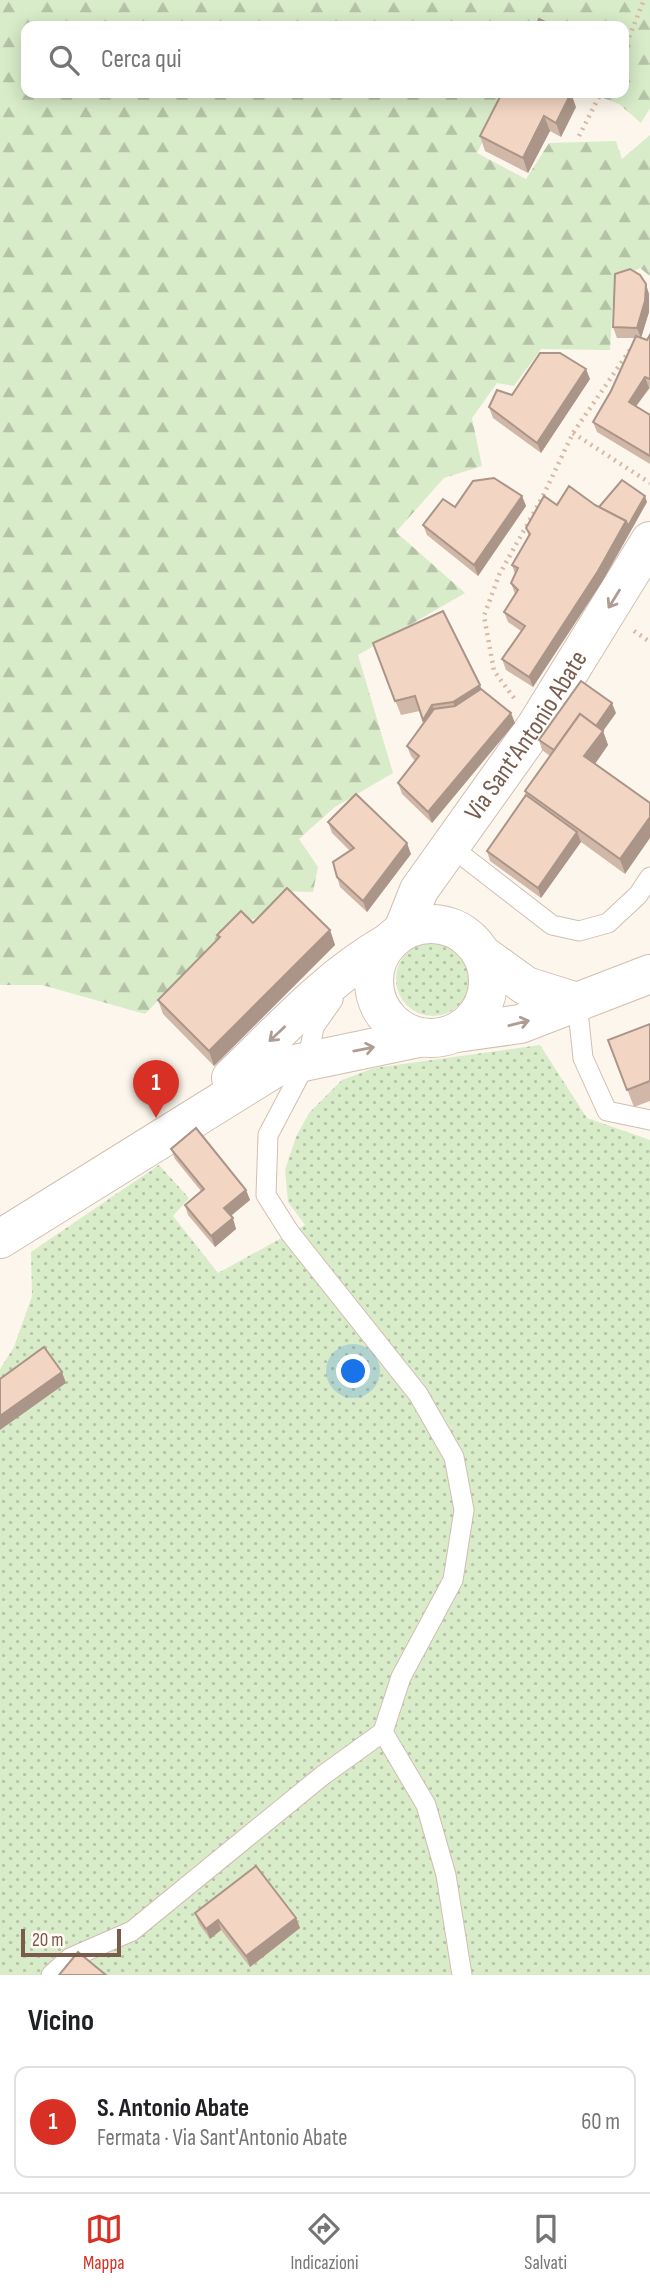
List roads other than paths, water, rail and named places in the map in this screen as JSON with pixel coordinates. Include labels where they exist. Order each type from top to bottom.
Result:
[{"type":"street","name":"Via Sant'Antonio Abate","points":[[389,946],[419,890],[536,726],[650,541]]},
{"type":"street","points":[[171,1135],[323,991],[361,959],[389,946],[420,924],[439,923],[457,929],[472,940],[483,955],[526,986],[577,1002]]},
{"type":"street","points":[[389,946],[374,987],[381,1010],[397,1028],[419,1038]]},
{"type":"street","points":[[457,1033],[475,1019],[486,999],[489,977],[483,955]]},
{"type":"street","points":[[0,1239],[275,1068],[419,1038],[439,1039],[457,1033],[520,1024],[650,974]]},
{"type":"lane","points":[[450,846],[552,925],[579,931],[608,923],[638,895],[650,877]]},
{"type":"lane","points":[[51,1975],[70,1958],[132,1931],[322,1776],[383,1732],[401,1676],[453,1580],[464,1510],[454,1458],[418,1394],[290,1233],[266,1195],[268,1135],[308,1059],[313,1027],[329,1003],[389,946]]},
{"type":"lane","points":[[577,1002],[583,1058],[607,1111],[650,1120]]},
{"type":"lane","points":[[383,1732],[426,1805],[446,1875],[462,1975]]},
{"type":"place","name":"S. Antonio Abate","points":[[156,1118]]}]
